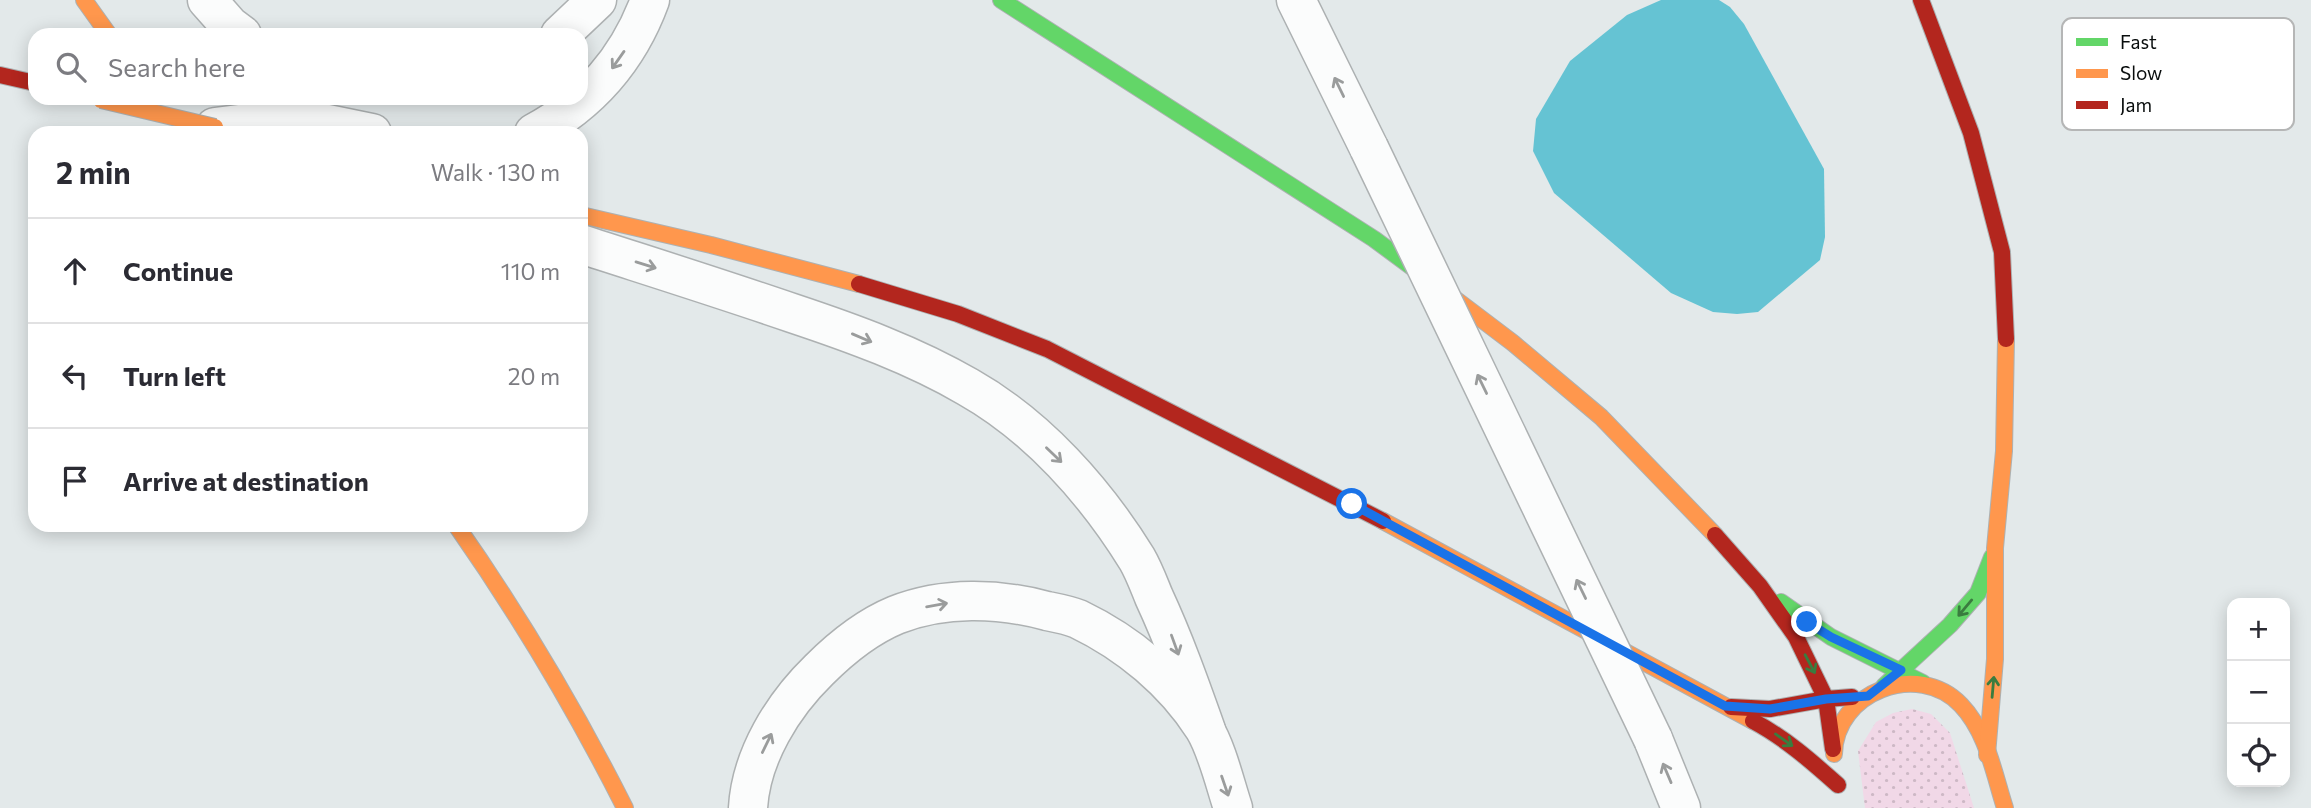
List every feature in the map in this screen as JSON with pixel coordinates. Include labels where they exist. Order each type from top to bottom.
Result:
[{"type":"main road","points":[[84,0],[104,28]]},
{"type":"main road","points":[[588,217],[868,286],[958,314],[1047,349],[1352,504],[1777,734],[1805,755],[1839,790],[1826,699],[1796,637],[1760,586],[1692,510],[1601,416],[1513,342],[1374,239],[1000,0]]},
{"type":"main road","points":[[1921,0],[1972,133],[2002,252],[2007,347],[2004,451],[1996,548],[1995,659],[1987,755]]},
{"type":"main road","points":[[0,75],[28,81]]},
{"type":"main road","points":[[123,105],[210,126]]},
{"type":"main road","points":[[159,105],[173,126]]},
{"type":"main road","points":[[461,532],[549,668],[595,747],[625,808]]},
{"type":"main road","points":[[1833,749],[1841,727],[1852,710],[1950,625],[1978,593],[1996,548]]},
{"type":"main road","points":[[1760,586],[1831,637],[1939,689],[1961,704],[1974,724],[2005,808]]},
{"type":"main road","points":[[1725,706],[1770,709],[1875,692],[1903,683],[1923,683]]},
{"type":"street","points":[[207,0],[233,28]]},
{"type":"street","points":[[568,28],[597,0]]},
{"type":"street","points":[[588,96],[601,84],[623,54],[643,20],[649,0]]},
{"type":"street","points":[[1032,0],[1132,85]]},
{"type":"street","points":[[1296,0],[1653,739],[1681,808]]},
{"type":"street","points":[[545,126],[579,105]]},
{"type":"street","points":[[248,126],[294,117],[338,126]]},
{"type":"street","points":[[588,246],[728,290],[853,334],[970,387],[1016,420],[1058,458],[1104,513],[1137,560],[1170,632],[1233,808]]},
{"type":"street","points":[[748,808],[748,796],[763,750],[781,716],[803,685],[836,653],[865,632],[897,615],[935,605],[979,600],[1027,606],[1075,618],[1117,641],[1152,667],[1206,730]]},
{"type":"shaded area","points":[[1912,709],[1931,714],[1950,733],[1974,808],[1865,808],[1858,751],[1876,722],[1893,713]]},
{"type":"water","points":[[1661,0],[1719,0],[1730,7],[1744,24],[1824,169],[1825,237],[1820,260],[1758,312],[1713,312],[1671,293],[1554,193],[1533,151],[1536,119],[1570,61],[1627,15]]},
{"type":"traffic: fast","points":[[1001,0],[1374,239],[1443,290]]},
{"type":"traffic: fast","points":[[1884,686],[1950,625],[1978,593],[1992,557]]},
{"type":"traffic: fast","points":[[1781,602],[1831,637],[1923,683]]},
{"type":"traffic: slow","points":[[84,0],[104,28]]},
{"type":"traffic: slow","points":[[122,105],[211,126]]},
{"type":"traffic: slow","points":[[588,217],[711,245],[859,284]]},
{"type":"traffic: slow","points":[[1443,290],[1513,343],[1601,417],[1715,535]]},
{"type":"traffic: slow","points":[[1987,755],[1995,659],[1995,548],[2004,451],[2006,339]]},
{"type":"traffic: slow","points":[[1383,521],[1753,721]]},
{"type":"traffic: slow","points":[[461,532],[545,663],[625,808]]},
{"type":"traffic: slow","points":[[1834,754],[1838,732],[1848,714],[1863,699],[1882,689],[1902,684],[1923,685],[1943,692],[1961,705],[1970,716],[1989,754],[2005,808]]},
{"type":"traffic: jam","points":[[1921,0],[1971,133],[2002,252],[2006,339]]},
{"type":"traffic: jam","points":[[0,75],[28,81]]},
{"type":"traffic: jam","points":[[859,284],[958,314],[1047,349],[1383,521]]},
{"type":"traffic: jam","points":[[1715,535],[1760,586],[1796,637],[1826,699],[1833,749]]},
{"type":"traffic: jam","points":[[1731,707],[1770,709],[1852,697]]},
{"type":"traffic: jam","points":[[1753,721],[1787,742],[1838,785]]},
{"type":"route","points":[[1352,504],[1725,706],[1770,709],[1826,699],[1868,696],[1901,670],[1831,637],[1807,622]]}]
